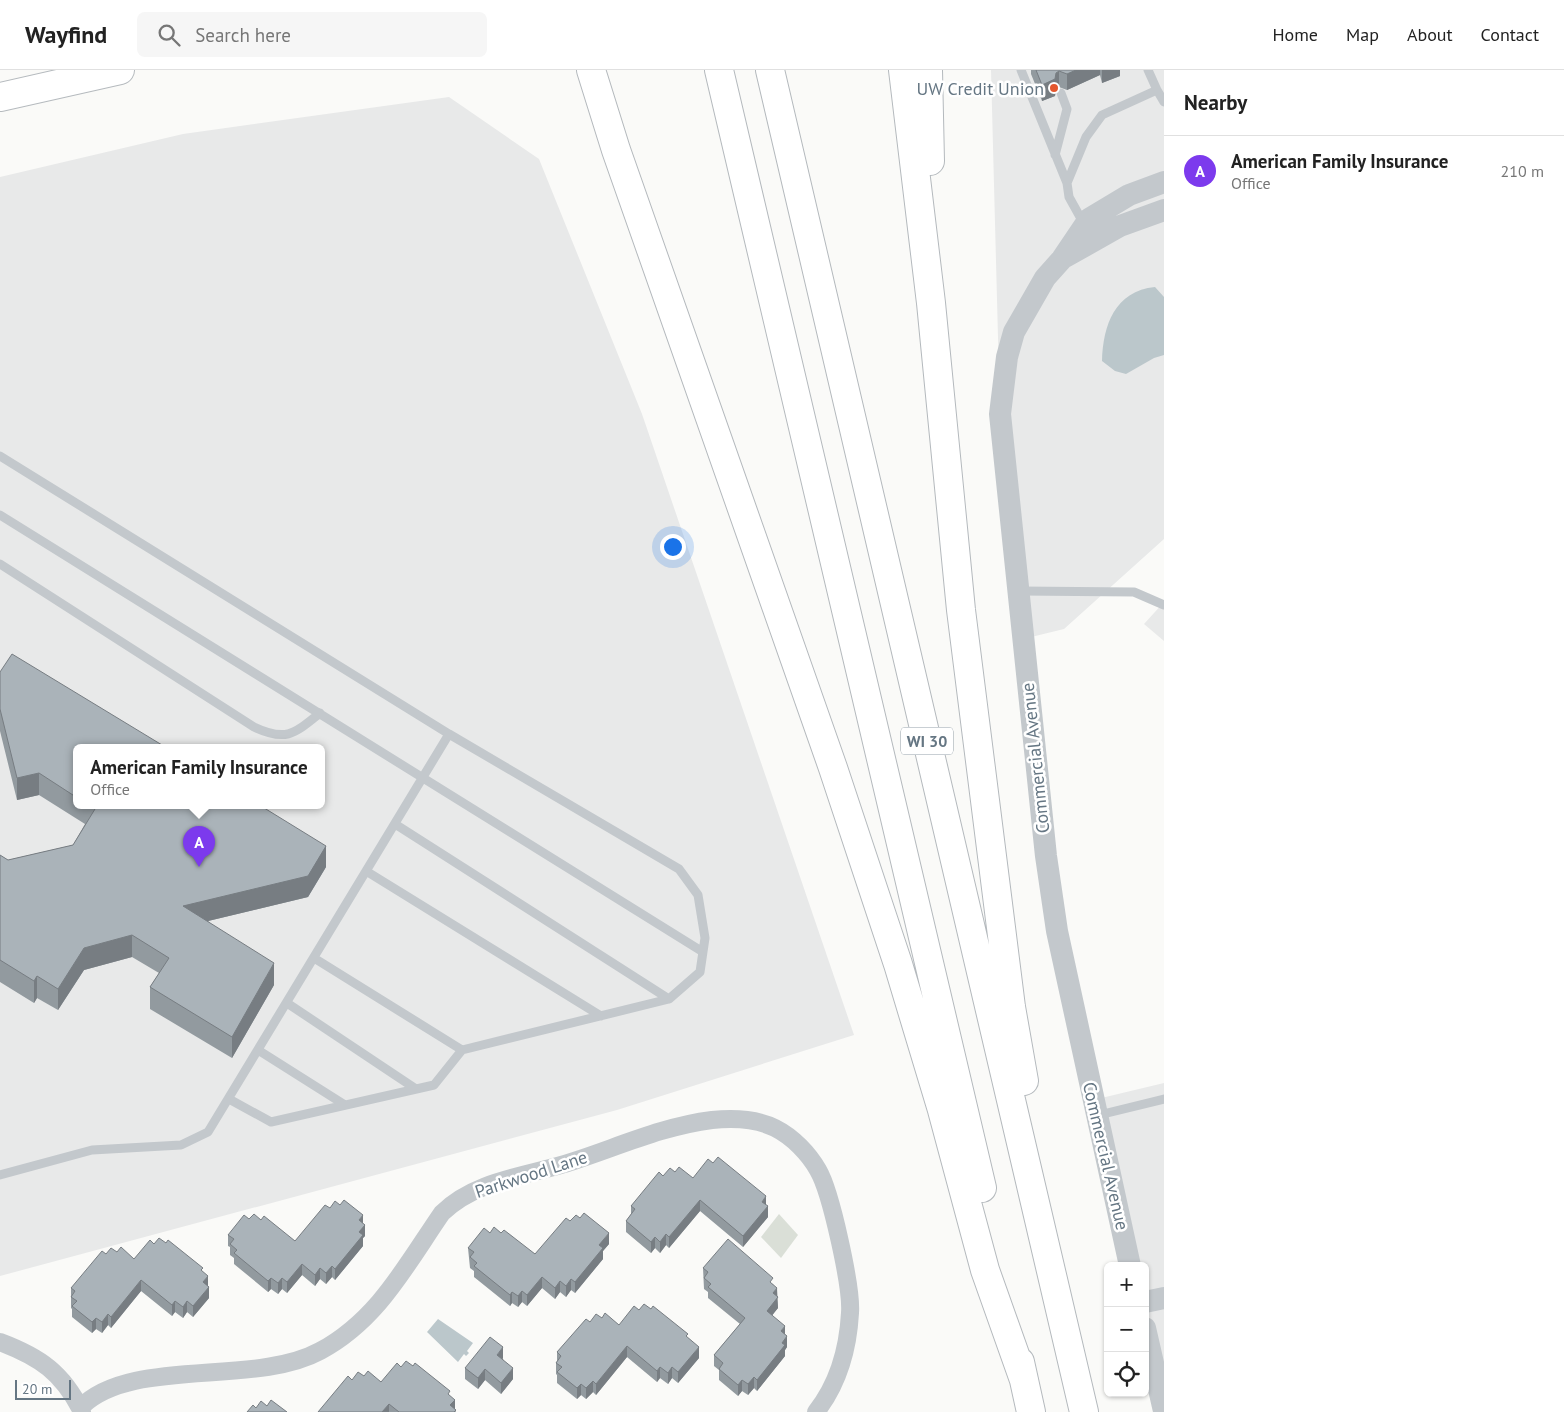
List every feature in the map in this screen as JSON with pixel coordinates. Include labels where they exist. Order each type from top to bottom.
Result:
[{"type":"main road","points":[[0,98],[120,70]]},
{"type":"main road","name":"WI 30","points":[[719,70],[885,774],[1031,1412]]},
{"type":"main road","name":"WI 30","points":[[770,70],[1084,1412]]},
{"type":"main road","points":[[903,70],[931,302],[962,610],[1011,1007],[1084,1412]]},
{"type":"main road","points":[[928,70],[931,302]]},
{"type":"main road","points":[[591,73],[616,150],[833,768],[886,927],[942,1110],[986,1270],[1024,1380]]},
{"type":"street","name":"Commercial Avenue","points":[[1129,1262],[1057,931],[1047,866],[1000,414],[1008,357],[1019,320],[1045,278],[1062,259],[1084,224],[1093,215],[1111,204],[1164,182]]},
{"type":"street","name":"Commercial Avenue","points":[[1062,259],[1120,226],[1164,210]]},
{"type":"street","name":"Parkwood Lane","points":[[81,1410],[107,1390],[140,1379],[270,1368],[302,1359],[321,1351],[354,1329],[379,1305],[442,1213],[455,1201],[477,1189],[573,1162],[649,1134],[714,1120],[756,1122],[776,1128],[803,1150],[819,1171],[827,1192],[850,1293],[850,1315],[841,1364],[834,1385],[816,1412]]},
{"type":"street","points":[[1149,1301],[1164,1298]]},
{"type":"street","points":[[0,1342],[40,1360],[56,1372],[72,1392],[81,1410]]},
{"type":"street","points":[[1149,1346],[1164,1412]]},
{"type":"lane","points":[[1021,70],[1067,183],[1069,197],[1084,224]]},
{"type":"lane","points":[[1148,70],[1164,102]]},
{"type":"lane","points":[[1067,183],[1086,137],[1102,115],[1157,90]]},
{"type":"lane","points":[[1055,155],[1068,109],[1061,93]]},
{"type":"lane","points":[[1,458],[449,734],[679,868],[698,895],[705,938],[700,972],[669,999],[462,1050],[434,1086],[271,1122],[229,1099]]},
{"type":"lane","points":[[0,515],[703,952]]},
{"type":"lane","points":[[0,564],[263,732],[272,736],[288,735],[302,728],[320,713]]},
{"type":"lane","points":[[1018,591],[1134,592],[1164,605]]},
{"type":"lane","points":[[0,1174],[92,1150],[181,1145],[208,1132],[449,734]]},
{"type":"lane","points":[[395,824],[669,999]]},
{"type":"lane","points":[[366,871],[601,1016]]},
{"type":"lane","points":[[314,958],[462,1050]]},
{"type":"lane","points":[[287,1004],[416,1089]]},
{"type":"lane","points":[[258,1050],[345,1105]]},
{"type":"lane","points":[[1096,1116],[1164,1099]]},
{"type":"shaded area","points":[[991,70],[1164,70],[1164,539],[1064,629],[1023,639],[1000,414]]},
{"type":"shaded area","points":[[449,97],[539,159],[642,414],[854,1035],[617,1110],[0,1276],[0,177],[183,134]]},
{"type":"shaded area","points":[[1155,287],[1164,297],[1164,355],[1154,358],[1126,374],[1115,371],[1102,361],[1105,335],[1114,312],[1130,295]]},
{"type":"shaded area","points":[[1164,602],[1164,641],[1144,624]]},
{"type":"shaded area","points":[[1164,1083],[1164,1411],[1149,1345],[1149,1262],[1129,1262],[1093,1100]]},
{"type":"shaded area","points":[[779,1214],[798,1235],[781,1258],[761,1237]]},
{"type":"shaded area","points":[[438,1319],[473,1343],[467,1351],[469,1353],[466,1356],[464,1354],[458,1362],[427,1332]]},
{"type":"building","points":[[1036,70],[1076,70],[1067,74],[1059,71],[1056,73],[1055,79],[1042,85]]},
{"type":"building","points":[[12,654],[160,744],[73,744],[73,795],[39,773],[17,778],[0,709],[0,672]]},
{"type":"building","points":[[95,809],[266,809],[326,846],[308,876],[183,906],[274,963],[232,1037],[150,987],[169,958],[132,935],[84,948],[58,989],[37,976],[34,981],[0,960],[0,855],[8,860],[73,845]]},
{"type":"building","points":[[718,1157],[766,1196],[762,1202],[768,1206],[743,1236],[700,1200],[669,1237],[666,1234],[660,1242],[655,1237],[651,1242],[626,1221],[635,1209],[631,1206],[659,1172],[663,1176],[670,1168],[675,1172],[679,1167],[693,1178],[708,1159],[713,1163]]},
{"type":"building","points":[[344,1200],[363,1215],[359,1220],[365,1225],[359,1232],[363,1235],[335,1269],[332,1266],[326,1273],[320,1268],[315,1275],[302,1264],[287,1282],[282,1278],[278,1283],[271,1278],[268,1281],[234,1253],[237,1250],[230,1244],[234,1239],[228,1235],[244,1215],[249,1219],[254,1214],[261,1220],[264,1216],[295,1241],[325,1205],[330,1208],[335,1201],[340,1205]]},
{"type":"building","points":[[584,1213],[609,1233],[599,1245],[603,1248],[575,1282],[571,1279],[566,1286],[560,1281],[555,1288],[542,1277],[527,1295],[522,1291],[518,1296],[512,1292],[510,1295],[474,1266],[477,1263],[470,1257],[474,1252],[468,1248],[484,1228],[490,1233],[494,1227],[501,1233],[504,1230],[535,1254],[566,1218],[570,1221],[576,1215],[580,1218]]},
{"type":"building","points":[[159,1238],[166,1243],[168,1240],[203,1268],[201,1270],[208,1276],[203,1282],[209,1287],[193,1306],[187,1301],[183,1307],[175,1301],[172,1305],[141,1280],[111,1317],[108,1314],[102,1322],[96,1318],[92,1322],[72,1306],[77,1301],[71,1297],[75,1291],[71,1288],[102,1251],[106,1254],[111,1248],[117,1252],[121,1247],[134,1259],[150,1240],[154,1244]]},
{"type":"building","points":[[728,1239],[773,1278],[770,1282],[777,1288],[773,1293],[778,1297],[767,1311],[785,1326],[781,1331],[787,1336],[782,1343],[785,1345],[757,1380],[754,1377],[748,1384],[742,1380],[738,1385],[719,1369],[723,1363],[714,1355],[745,1318],[708,1287],[711,1284],[704,1278],[708,1272],[703,1268]]},
{"type":"building","points":[[644,1304],[651,1309],[653,1306],[688,1334],[686,1336],[699,1347],[678,1372],[672,1367],[668,1373],[660,1367],[657,1371],[627,1346],[596,1384],[593,1381],[586,1388],[581,1384],[577,1388],[557,1372],[562,1367],[556,1363],[561,1356],[557,1352],[586,1319],[590,1322],[596,1314],[602,1318],[605,1313],[619,1325],[634,1306],[639,1310]]},
{"type":"building","points":[[490,1337],[503,1347],[497,1355],[513,1368],[501,1383],[485,1369],[478,1378],[465,1368]]},
{"type":"building","points":[[406,1361],[413,1366],[415,1363],[450,1391],[448,1394],[455,1400],[450,1405],[456,1410],[454,1412],[399,1412],[389,1404],[382,1412],[318,1412],[348,1376],[352,1380],[358,1372],[364,1376],[368,1371],[381,1382],[397,1363],[401,1367]]},
{"type":"building","points":[[271,1400],[287,1412],[247,1412],[253,1405],[256,1408],[261,1401],[267,1406]]},
{"type":"place","name":"UW Credit Union","points":[[1054,88]]},
{"type":"place","name":"American Family Insurance","points":[[199,867]]}]
